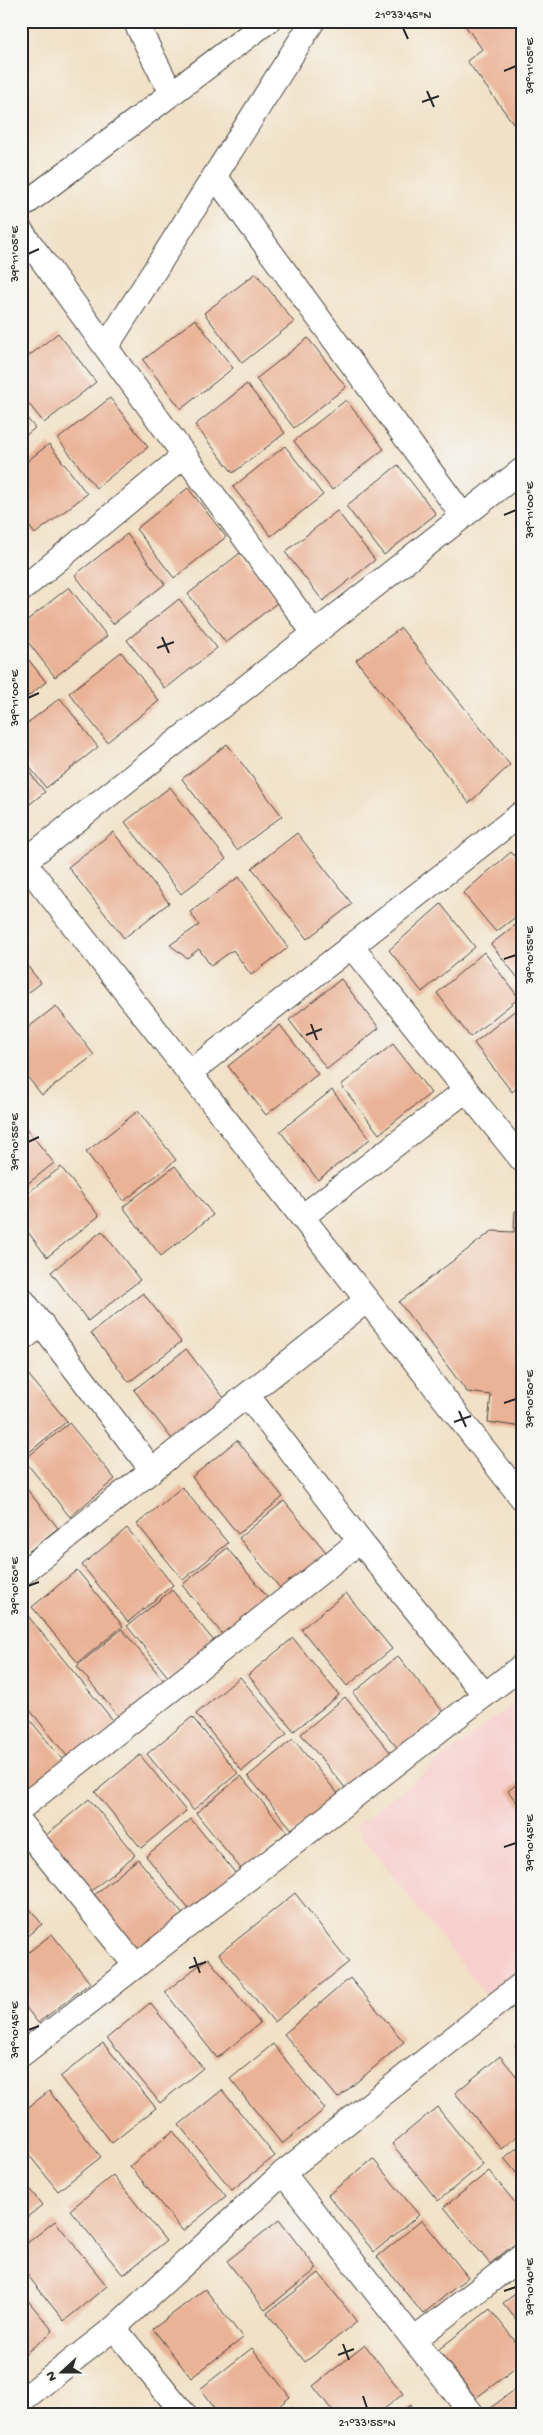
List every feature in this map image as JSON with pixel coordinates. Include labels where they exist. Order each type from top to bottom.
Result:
[{"type":"street","points":[[135,21],[164,79],[173,92]]},
{"type":"street","points":[[21,207],[268,21]]},
{"type":"street","points":[[106,347],[313,21]]},
{"type":"street","points":[[215,176],[463,516]]},
{"type":"street","points":[[21,231],[314,633]]},
{"type":"street","points":[[25,579],[185,455]]},
{"type":"street","points":[[522,470],[22,863],[189,1072],[522,1498]]},
{"type":"street","points":[[189,1072],[351,946],[520,819]]},
{"type":"street","points":[[351,946],[522,1160]]},
{"type":"street","points":[[302,1217],[466,1090]]},
{"type":"street","points":[[21,1298],[152,1470]]},
{"type":"street","points":[[21,1574],[367,1300]]},
{"type":"street","points":[[21,1340],[42,1324]]},
{"type":"street","points":[[247,1395],[360,1541],[485,1695]]},
{"type":"street","points":[[21,1808],[360,1541]]},
{"type":"street","points":[[21,2055],[522,1666]]},
{"type":"street","points":[[21,1824],[136,1966]]},
{"type":"street","points":[[21,2401],[114,2328],[283,2173],[522,1984]]},
{"type":"street","points":[[283,2173],[472,2414]]},
{"type":"street","points":[[414,2340],[522,2256]]},
{"type":"street","points":[[114,2328],[184,2414]]},
{"type":"shaded area","points":[[522,1696],[522,1970],[488,1998],[355,1827]]},
{"type":"building","points":[[462,21],[522,21],[522,135],[467,61],[482,49]]},
{"type":"building","points":[[256,273],[294,322],[242,363],[204,313]]},
{"type":"building","points":[[195,319],[233,368],[181,409],[143,360]]},
{"type":"building","points":[[58,333],[96,382],[44,423],[21,394],[21,362]]},
{"type":"building","points":[[308,338],[346,387],[294,428],[256,379]]},
{"type":"building","points":[[247,384],[285,433],[233,473],[195,425]]},
{"type":"building","points":[[110,398],[148,447],[96,488],[58,439]]},
{"type":"building","points":[[346,400],[384,449],[332,490],[294,441]]},
{"type":"building","points":[[21,411],[35,428],[21,439]]},
{"type":"building","points":[[49,444],[87,494],[35,534],[21,516],[21,466]]},
{"type":"building","points":[[285,446],[323,495],[271,536],[233,487]]},
{"type":"building","points":[[398,465],[436,514],[384,555],[346,506]]},
{"type":"building","points":[[188,488],[226,537],[174,578],[136,529]]},
{"type":"building","points":[[337,511],[375,560],[323,601],[285,552]]},
{"type":"building","points":[[127,534],[165,584],[113,624],[75,575]]},
{"type":"building","points":[[240,553],[278,602],[226,643],[188,594]]},
{"type":"building","points":[[69,587],[107,636],[55,677],[21,633],[21,625]]},
{"type":"building","points":[[179,599],[217,648],[165,689],[127,640]]},
{"type":"building","points":[[401,628],[510,765],[469,803],[356,660]]},
{"type":"building","points":[[21,650],[46,682],[21,702]]},
{"type":"building","points":[[121,652],[159,701],[107,742],[69,693]]},
{"type":"building","points":[[60,698],[98,747],[46,788],[21,756],[21,728]]},
{"type":"building","points":[[227,744],[282,816],[237,850],[182,779]]},
{"type":"building","points":[[21,762],[45,792],[21,811]]},
{"type":"building","points":[[170,787],[226,859],[181,894],[125,822]]},
{"type":"building","points":[[113,832],[169,903],[124,938],[68,867]]},
{"type":"building","points":[[297,833],[352,904],[307,939],[252,868]]},
{"type":"building","points":[[511,852],[522,865],[522,912],[496,932],[463,893]]},
{"type":"building","points":[[239,877],[288,948],[251,975],[233,950],[211,966],[199,949],[187,958],[170,945],[199,925],[190,912]]},
{"type":"building","points":[[441,904],[475,947],[422,992],[389,950]]},
{"type":"building","points":[[522,920],[522,983],[491,944]]},
{"type":"building","points":[[484,952],[519,998],[470,1037],[437,993]]},
{"type":"building","points":[[21,958],[41,983],[21,998]]},
{"type":"building","points":[[341,979],[379,1028],[327,1069],[289,1020]]},
{"type":"building","points":[[522,1005],[522,1084],[512,1092],[474,1043]]},
{"type":"building","points":[[56,1006],[94,1055],[42,1095],[21,1069],[21,1033]]},
{"type":"building","points":[[280,1025],[318,1074],[266,1115],[228,1066]]},
{"type":"building","points":[[393,1044],[431,1093],[379,1134],[341,1085]]},
{"type":"building","points":[[332,1090],[370,1139],[318,1180],[280,1131]]},
{"type":"building","points":[[522,1096],[522,1109],[516,1101]]},
{"type":"building","points":[[138,1111],[176,1160],[124,1201],[86,1152]]},
{"type":"building","points":[[21,1122],[54,1163],[21,1189]]},
{"type":"building","points":[[175,1166],[213,1215],[161,1256],[123,1207]]},
{"type":"building","points":[[61,1167],[99,1216],[47,1257],[21,1223],[21,1198]]},
{"type":"building","points":[[515,1211],[522,1212],[522,1427],[488,1422],[491,1395],[467,1392],[399,1302],[492,1231],[514,1232]]},
{"type":"building","points":[[102,1231],[140,1280],[88,1321],[51,1272]]},
{"type":"building","points":[[143,1293],[181,1342],[129,1382],[91,1333]]},
{"type":"building","points":[[186,1349],[224,1398],[172,1439],[134,1390]]},
{"type":"building","points":[[21,1366],[67,1421],[21,1459]]},
{"type":"building","points":[[69,1423],[115,1479],[70,1517],[24,1460]]},
{"type":"building","points":[[237,1440],[283,1497],[238,1534],[192,1477]]},
{"type":"building","points":[[21,1482],[58,1528],[21,1558]]},
{"type":"building","points":[[182,1487],[228,1543],[183,1580],[137,1524]]},
{"type":"building","points":[[284,1501],[330,1557],[285,1594],[239,1538]]},
{"type":"building","points":[[127,1528],[173,1585],[128,1622],[82,1565]]},
{"type":"building","points":[[227,1548],[273,1604],[228,1641],[182,1585]]},
{"type":"building","points":[[77,1570],[123,1626],[78,1663],[32,1607]]},
{"type":"building","points":[[172,1590],[218,1646],[173,1683],[127,1626]]},
{"type":"building","points":[[346,1593],[392,1649],[347,1686],[301,1629]]},
{"type":"building","points":[[24,1611],[116,1724],[71,1761],[21,1699],[21,1613]]},
{"type":"building","points":[[122,1629],[168,1686],[123,1722],[77,1666]]},
{"type":"building","points":[[293,1638],[339,1695],[294,1731],[248,1675]]},
{"type":"building","points":[[398,1656],[444,1713],[399,1750],[353,1693]]},
{"type":"building","points":[[240,1677],[287,1734],[242,1771],[196,1714]]},
{"type":"building","points":[[345,1697],[391,1753],[347,1790],[301,1734]]},
{"type":"building","points":[[21,1709],[66,1764],[21,1801]]},
{"type":"building","points":[[192,1717],[238,1773],[193,1810],[147,1754]]},
{"type":"building","points":[[293,1739],[339,1795],[294,1832],[248,1776]]},
{"type":"building","points":[[140,1755],[186,1811],[141,1848],[95,1792]]},
{"type":"building","points":[[241,1776],[287,1832],[242,1870],[196,1813]]},
{"type":"building","points":[[522,1780],[522,1809],[508,1791]]},
{"type":"building","points":[[89,1799],[135,1855],[90,1892],[45,1836]]},
{"type":"building","points":[[191,1819],[237,1875],[192,1913],[146,1856]]},
{"type":"building","points":[[138,1859],[184,1916],[139,1953],[93,1896]]},
{"type":"building","points":[[295,1893],[349,1962],[274,2022],[219,1954]]},
{"type":"building","points":[[21,1898],[42,1924],[21,1941]]},
{"type":"building","points":[[52,1934],[90,1983],[38,2023],[21,2001],[21,1958]]},
{"type":"building","points":[[208,1958],[260,2023],[217,2058],[165,1992]]},
{"type":"building","points":[[350,1978],[404,2042],[338,2098],[284,2034]]},
{"type":"building","points":[[150,2003],[203,2068],[160,2103],[107,2038]]},
{"type":"building","points":[[522,2040],[522,2054],[515,2046]]},
{"type":"building","points":[[103,2043],[156,2108],[112,2143],[60,2077]]},
{"type":"building","points":[[273,2044],[325,2109],[282,2144],[230,2079]]},
{"type":"building","points":[[500,2056],[522,2083],[522,2132],[501,2149],[455,2093]]},
{"type":"building","points":[[222,2090],[275,2156],[232,2190],[179,2125]]},
{"type":"building","points":[[49,2091],[101,2157],[58,2191],[21,2145],[21,2113]]},
{"type":"building","points":[[437,2107],[483,2164],[438,2201],[392,2144]]},
{"type":"building","points":[[173,2131],[226,2196],[183,2231],[130,2166]]},
{"type":"building","points":[[522,2144],[522,2180],[504,2158]]},
{"type":"building","points":[[373,2159],[419,2215],[374,2252],[328,2195]]},
{"type":"building","points":[[489,2171],[522,2211],[522,2238],[490,2264],[444,2207]]},
{"type":"building","points":[[113,2175],[166,2241],[123,2275],[70,2210]]},
{"type":"building","points":[[21,2178],[42,2205],[21,2222]]},
{"type":"building","points":[[279,2220],[317,2269],[265,2310],[227,2261]]},
{"type":"building","points":[[422,2220],[468,2277],[423,2314],[377,2257]]},
{"type":"building","points":[[55,2221],[107,2286],[64,2321],[21,2267],[21,2248]]},
{"type":"building","points":[[319,2273],[357,2322],[305,2362],[267,2313]]},
{"type":"building","points":[[205,2289],[243,2338],[191,2378],[153,2329]]},
{"type":"building","points":[[522,2289],[522,2327],[503,2303]]},
{"type":"building","points":[[21,2292],[53,2331],[21,2357]]},
{"type":"building","points":[[490,2309],[522,2350],[522,2363],[476,2398],[438,2350]]},
{"type":"building","points":[[365,2345],[403,2394],[378,2414],[335,2414],[313,2386]]},
{"type":"building","points":[[252,2348],[290,2397],[269,2414],[219,2414],[200,2389]]},
{"type":"building","points":[[522,2384],[522,2414],[491,2414],[488,2410]]},
{"type":"building","points":[[411,2405],[418,2414],[399,2414]]},
{"type":"building","points":[[291,2407],[297,2414],[282,2414]]}]
